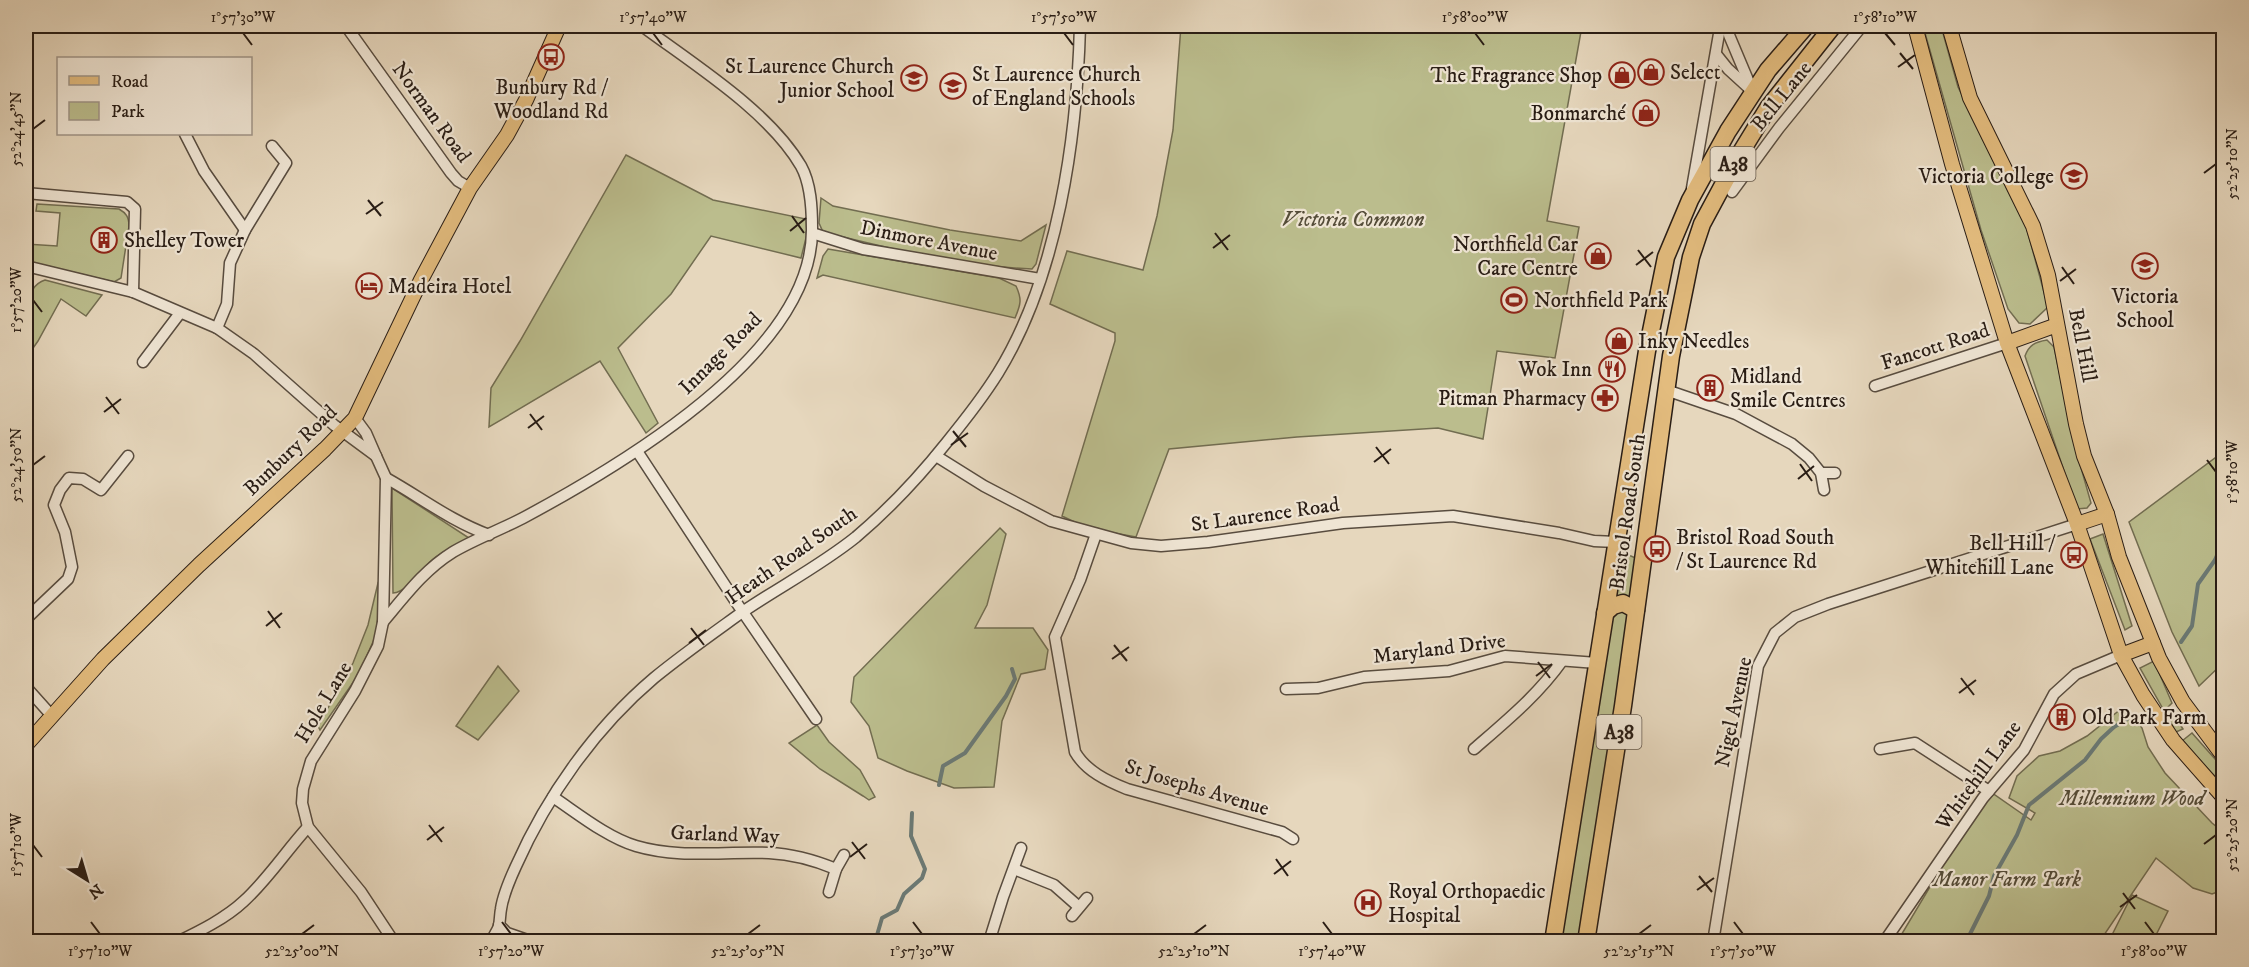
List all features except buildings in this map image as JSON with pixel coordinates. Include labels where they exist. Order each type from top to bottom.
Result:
[{"type":"highway","name":"A38","points":[[1753,92],[1768,70],[1806,26]]},
{"type":"highway","name":"A38","points":[[1768,108],[1833,26]]},
{"type":"highway","points":[[1753,92],[1768,108]]},
{"type":"highway","name":"Bristol Road South","points":[[1553,942],[1616,542],[1661,278],[1670,244],[1689,200],[1753,92]]},
{"type":"highway","name":"Bristol Road South","points":[[1586,942],[1636,610],[1671,356],[1689,264],[1702,224],[1731,168],[1768,108]]},
{"type":"highway","points":[[1616,542],[1645,547]]},
{"type":"highway","points":[[1605,613],[1613,606],[1623,603],[1636,610]]},
{"type":"main road","points":[[1913,26],[2007,344],[2077,525],[2121,655],[2143,695],[2173,740],[2223,798]]},
{"type":"main road","name":"Bell Hill","points":[[1948,26],[1970,98],[2033,226],[2048,275],[2084,456],[2107,514],[2119,557],[2153,643],[2183,702],[2220,747]]},
{"type":"main road","name":"Bunbury Road","points":[[26,745],[103,660],[199,565],[325,449],[355,418],[421,280],[470,188],[507,135],[560,28]]},
{"type":"main road","points":[[2007,344],[2057,325]]},
{"type":"main road","points":[[2077,525],[2107,514]]},
{"type":"main road","points":[[2121,655],[2153,643]]},
{"type":"street","name":"Norman Road","points":[[346,26],[451,173],[458,181],[470,188]]},
{"type":"street","name":"Innage Road","points":[[383,622],[421,577],[454,552],[575,489],[637,451],[722,385],[781,320],[800,287],[813,245],[812,202],[802,167],[756,112],[642,26]]},
{"type":"street","name":"Heath Road South","points":[[491,942],[499,925],[501,906],[516,866],[553,797],[579,760],[622,709],[653,680],[743,612],[855,537],[914,482],[968,417],[999,371],[1022,325],[1040,279],[1055,227],[1070,152],[1078,88],[1080,26]]},
{"type":"street","name":"Bristol Road South","points":[[1689,200],[1723,26]]},
{"type":"street","points":[[1730,26],[1729,35],[1753,92]]},
{"type":"street","name":"Bell Lane","points":[[1732,192],[1779,128],[1863,26]]},
{"type":"street","points":[[1716,54],[1728,69],[1753,92]]},
{"type":"street","points":[[186,135],[204,171],[245,230]]},
{"type":"street","points":[[217,328],[227,303],[230,263],[245,230],[286,163],[272,147]]},
{"type":"street","points":[[26,193],[127,202],[135,209],[133,292]]},
{"type":"street","name":"Dinmore Avenue","points":[[812,233],[863,249],[1040,279]]},
{"type":"street","name":"Hole Lane","points":[[26,270],[133,292],[217,328],[254,354],[342,431],[376,456]]},
{"type":"street","points":[[143,362],[180,313]]},
{"type":"street","name":"Fancott Road","points":[[1875,386],[2007,344]]},
{"type":"street","points":[[1666,390],[1736,414],[1792,444],[1809,458],[1821,473],[1824,490]]},
{"type":"street","name":"Hole Lane","points":[[355,418],[366,433],[386,478],[383,622],[378,646],[355,692],[308,768],[302,803],[309,827],[361,892],[394,942]]},
{"type":"street","points":[[637,451],[816,719]]},
{"type":"street","points":[[26,619],[68,579],[72,567],[65,532],[54,505],[60,490],[69,478],[83,479],[100,490],[128,456]]},
{"type":"street","name":"St Laurence Road","points":[[936,456],[1019,506],[1051,521],[1131,543],[1161,546],[1208,543],[1343,523],[1453,516],[1559,532],[1594,541],[1616,542]]},
{"type":"street","points":[[1821,473],[1834,473]]},
{"type":"street","points":[[386,478],[441,514],[489,535]]},
{"type":"street","name":"Nigel Avenue","points":[[1713,942],[1758,666],[1775,633],[1795,617],[1828,604],[2077,525]]},
{"type":"street","name":"St Josephs Avenue","points":[[1096,534],[1080,580],[1055,637],[1075,752],[1082,764],[1112,783],[1127,789],[1282,832],[1293,838]]},
{"type":"street","name":"Whitehill Lane","points":[[1884,942],[1989,791],[2024,750],[2054,694],[2076,674],[2121,655]]},
{"type":"street","name":"Maryland Drive","points":[[1286,689],[1318,688],[1364,677],[1449,671],[1505,656],[1597,663]]},
{"type":"street","points":[[1474,749],[1550,678],[1562,661]]},
{"type":"street","points":[[26,687],[52,716]]},
{"type":"street","points":[[1880,749],[1916,743],[1989,791]]},
{"type":"street","name":"Garland Way","points":[[553,797],[612,835],[634,846],[691,855],[778,854],[810,859],[836,869]]},
{"type":"street","points":[[177,942],[196,933],[242,902],[263,882],[289,847],[309,827]]},
{"type":"street","points":[[989,942],[1021,848]]},
{"type":"street","points":[[829,892],[836,869],[844,855]]},
{"type":"street","points":[[1014,869],[1054,885],[1079,907]]},
{"type":"street","points":[[1072,916],[1087,898]]},
{"type":"street","points":[[499,925],[507,933],[533,942]]},
{"type":"green space","name":"Victoria Common","points":[[1181,26],[1582,26],[1547,221],[1579,227],[1555,358],[1497,351],[1483,439],[1438,428],[1297,437],[1169,449],[1136,537],[1087,528],[1062,516],[1115,341],[1115,333],[1050,304],[1067,251],[1143,270],[1157,216],[1173,130]]},
{"type":"green space","points":[[1923,26],[1941,26],[1958,87],[2026,226],[2048,307],[2030,324],[2019,323],[2008,309],[1981,230]]},
{"type":"green space","points":[[626,155],[713,200],[806,219],[807,234],[801,258],[711,236],[671,294],[618,348],[658,423],[646,433],[600,361],[489,427],[491,388]]},
{"type":"green space","points":[[821,198],[833,206],[950,230],[1021,241],[1046,225],[1036,264],[1032,269],[979,264],[900,250],[823,232],[819,223]]},
{"type":"green space","points":[[37,204],[119,209],[124,212],[129,226],[121,278],[114,282],[26,261],[26,244],[57,246],[60,213],[36,211]]},
{"type":"green space","points":[[828,249],[999,278],[1016,286],[1020,298],[1019,309],[1015,318],[823,275],[817,278],[823,256]]},
{"type":"green space","points":[[45,280],[102,295],[86,316],[61,299],[26,358],[27,302],[31,292]]},
{"type":"green space","points":[[2047,340],[2054,347],[2074,443],[2091,503],[2087,508],[2077,509],[2025,356],[2033,345]]},
{"type":"green space","points":[[2223,452],[2223,663],[2199,686],[2172,632],[2129,522]]},
{"type":"green space","points":[[392,488],[469,538],[436,557],[404,589],[393,593]]},
{"type":"green space","points":[[1000,528],[1006,534],[987,605],[975,628],[1033,628],[1048,650],[1045,669],[1021,674],[1002,721],[994,787],[954,788],[878,758],[869,726],[851,702],[854,677]]},
{"type":"green space","points":[[2103,534],[2132,626],[2125,630],[2090,539]]},
{"type":"green space","points":[[1619,551],[1638,559],[1632,600],[1612,597]]},
{"type":"green space","points":[[378,583],[381,586],[379,628],[359,674],[320,730],[318,726],[353,663],[368,625]]},
{"type":"green space","points":[[1627,611],[1631,620],[1579,941],[1561,942],[1612,618],[1614,613]]},
{"type":"green space","points":[[2154,661],[2172,703],[2168,707],[2183,729],[2176,732],[2140,668]]},
{"type":"green space","points":[[498,666],[519,691],[478,740],[456,726]]},
{"type":"green space","points":[[2121,709],[2128,710],[2142,728],[2148,747],[2165,773],[2223,832],[2223,890],[2212,894],[2193,888],[2156,858],[2100,941],[1897,942],[1983,798],[1992,793],[2031,820],[2035,813],[2009,798],[2017,776],[2039,756],[2060,751],[2087,736]]},
{"type":"green space","points":[[817,725],[829,742],[860,770],[875,797],[869,800],[820,769],[789,743]]},
{"type":"green space","points":[[2192,733],[2223,768],[2223,785],[2182,741]]},
{"type":"green space","points":[[2132,895],[2168,911],[2153,941],[2109,941]]},
{"type":"waterway","points":[[2181,642],[2192,626],[2198,584],[2215,560],[2224,539]]},
{"type":"waterway","points":[[939,785],[943,766],[965,753],[1006,696],[1015,679],[1012,669]]},
{"type":"waterway","points":[[1966,942],[1989,896],[1994,876],[2017,835],[2029,805],[2085,760],[2101,739],[2127,719]]},
{"type":"waterway","points":[[875,942],[882,918],[897,910],[904,894],[922,878],[925,869],[911,836],[912,813]]},
{"type":"place","name":"Bunbury Rd / Woodland Rd","points":[[551,57]]},
{"type":"place","name":"Select","points":[[1651,72]]},
{"type":"place","name":"The Fragrance Shop","points":[[1622,75]]},
{"type":"place","name":"St Laurence Church Junior School","points":[[914,78]]},
{"type":"place","name":"St Laurence Church of England Schools","points":[[953,86]]},
{"type":"place","name":"Bonmarché","points":[[1646,113]]},
{"type":"place","name":"Victoria College","points":[[2074,176]]},
{"type":"place","name":"Shelley Tower","points":[[104,240]]},
{"type":"place","name":"Northfield Car Care Centre","points":[[1598,256]]},
{"type":"place","name":"Victoria School","points":[[2145,266]]},
{"type":"place","name":"Madeira Hotel","points":[[369,286]]},
{"type":"place","name":"Northfield Park","points":[[1514,300]]},
{"type":"place","name":"Inky Needles","points":[[1619,341]]},
{"type":"place","name":"Wok Inn","points":[[1612,369]]},
{"type":"place","name":"Midland Smile Centres","points":[[1710,388]]},
{"type":"place","name":"Pitman Pharmacy","points":[[1605,398]]},
{"type":"place","name":"Bristol Road South / St Laurence Rd","points":[[1657,549]]},
{"type":"place","name":"Bell Hill / Whitehill Lane","points":[[2074,555]]},
{"type":"place","name":"Old Park Farm","points":[[2062,717]]},
{"type":"place","name":"Royal Orthopaedic Hospital","points":[[1368,903]]},
{"type":"park label","name":"Millennium Wood","points":[[2132,798]]},
{"type":"park label","name":"Manor Farm Park","points":[[2007,879]]}]
